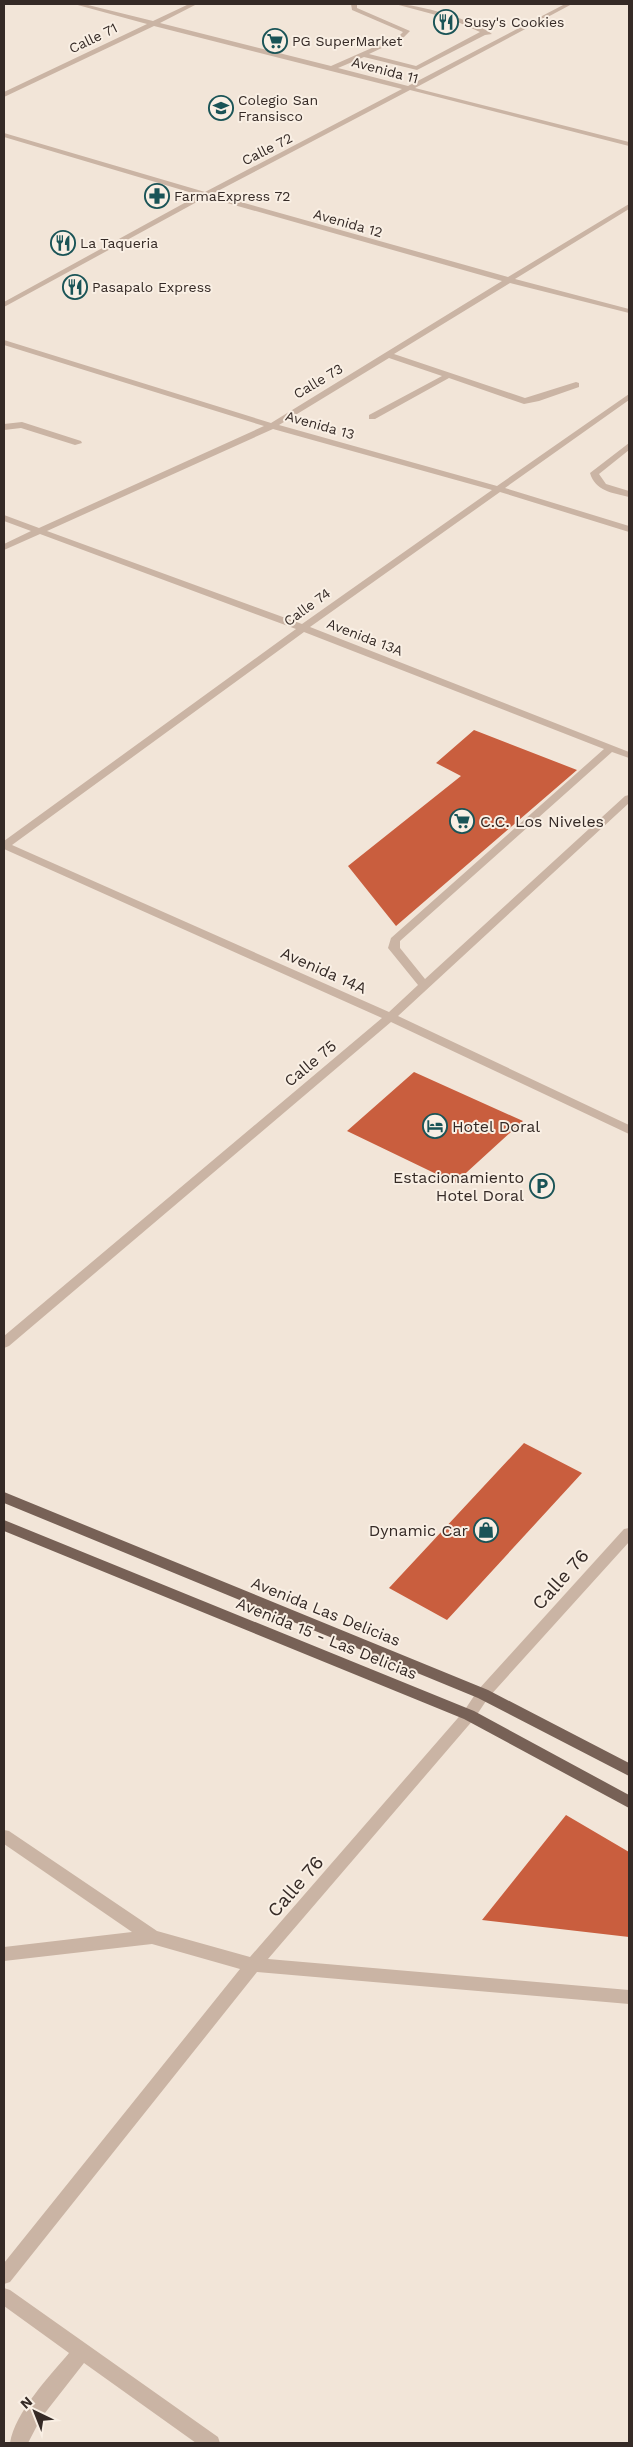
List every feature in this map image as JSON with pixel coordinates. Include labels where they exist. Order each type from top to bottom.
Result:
[{"type":"main road","name":"Avenida Las Delicias","points":[[4,1497],[483,1694],[629,1770]]},
{"type":"main road","name":"Avenida 15 - Las Delicias","points":[[4,1525],[469,1715],[629,1802]]},
{"type":"street","name":"Avenida 11","points":[[77,4],[153,22],[409,90],[629,144]]},
{"type":"street","name":"Calle 71","points":[[4,95],[194,4]]},
{"type":"street","points":[[331,69],[401,37],[407,31],[354,9],[354,4]]},
{"type":"street","points":[[398,4],[453,18],[503,40]]},
{"type":"street","name":"Calle 72","points":[[4,305],[205,195],[409,90],[569,4]]},
{"type":"street","points":[[365,55],[417,68],[484,33]]},
{"type":"street","name":"Avenida 12","points":[[4,135],[205,195],[509,281],[629,311]]},
{"type":"street","name":"Calle 73","points":[[4,547],[272,426],[629,206]]},
{"type":"street","name":"Avenida 13","points":[[4,342],[272,426],[499,489],[629,529]]},
{"type":"street","points":[[389,355],[524,400],[536,399],[576,385]]},
{"type":"street","points":[[372,417],[449,375]]},
{"type":"street","name":"Calle 74","points":[[4,846],[303,628],[629,396]]},
{"type":"street","points":[[619,404],[629,407]]},
{"type":"street","points":[[4,427],[22,425],[78,443]]},
{"type":"street","points":[[629,446],[594,473],[595,479],[600,485],[629,494]]},
{"type":"street","name":"Avenida 13A","points":[[4,518],[303,628],[629,755]]},
{"type":"street","points":[[425,986],[394,948],[395,940],[611,748]]},
{"type":"street","name":"Calle 75","points":[[4,1343],[390,1017],[629,798]]},
{"type":"street","name":"Avenida 14A","points":[[4,846],[390,1017],[629,1130]]},
{"type":"street","name":"Calle 76","points":[[4,2276],[253,1965],[469,1715],[483,1694],[629,1533]]},
{"type":"street","points":[[4,1836],[152,1937],[253,1965],[629,1997]]},
{"type":"street","points":[[4,1954],[152,1937]]},
{"type":"street","points":[[4,2296],[211,2443]]},
{"type":"street","points":[[19,2443],[18,2438],[33,2415],[82,2352]]},
{"type":"building","name":"C.C. Los Niveles","points":[[474,730],[577,770],[396,926],[348,866],[461,776],[436,763]]},
{"type":"building","name":"Hotel Doral","points":[[414,1072],[523,1121],[455,1183],[347,1131]]},
{"type":"building","name":"Dynamic Car","points":[[524,1443],[582,1473],[447,1620],[389,1588]]},
{"type":"building","points":[[566,1815],[629,1852],[629,1937],[482,1920]]},
{"type":"place","name":"Susy's Cookies","points":[[446,22]]},
{"type":"place","name":"PG SuperMarket","points":[[275,41]]},
{"type":"place","name":"Colegio San Fransisco","points":[[221,108]]},
{"type":"place","name":"FarmaExpress 72","points":[[157,196]]},
{"type":"place","name":"La Taqueria","points":[[63,243]]},
{"type":"place","name":"Pasapalo Express","points":[[75,287]]},
{"type":"place","name":"C.C. Los Niveles","points":[[462,821]]},
{"type":"place","name":"Hotel Doral","points":[[435,1126]]},
{"type":"place","name":"Estacionamiento Hotel Doral","points":[[542,1186]]},
{"type":"place","name":"Dynamic Car","points":[[486,1530]]}]
